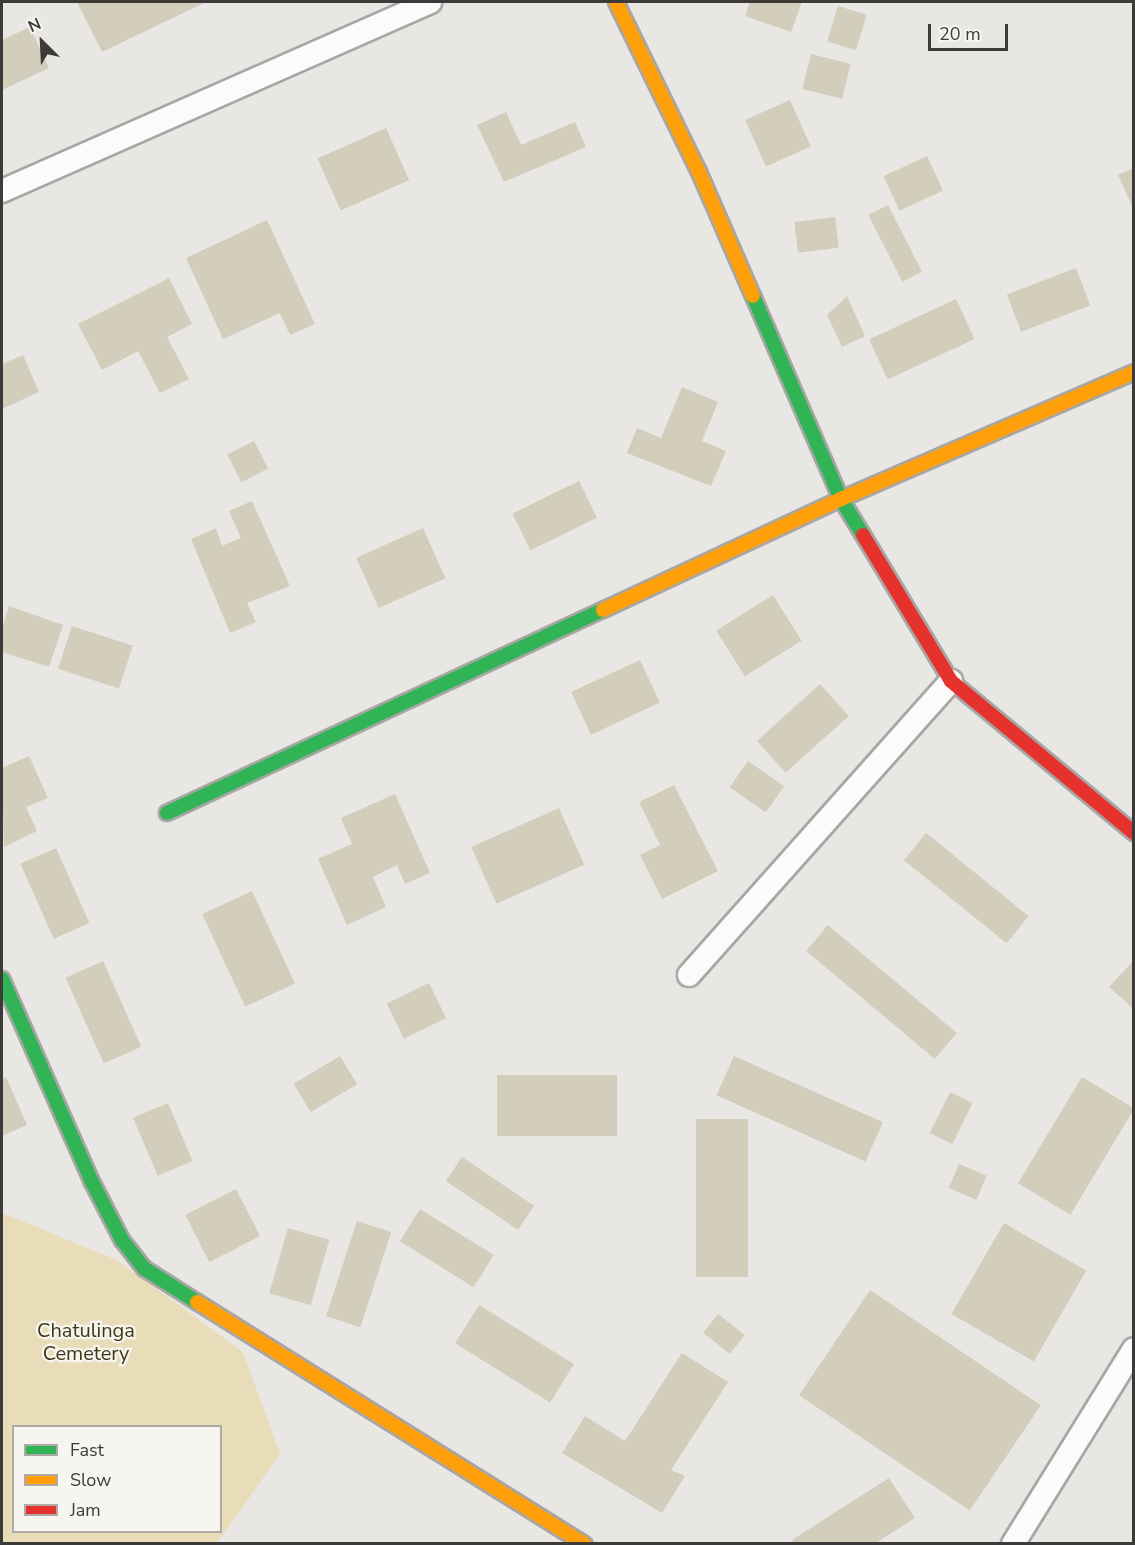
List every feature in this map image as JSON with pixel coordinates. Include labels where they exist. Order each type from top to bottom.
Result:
[{"type":"street","points":[[2,191],[430,2]]},
{"type":"street","points":[[616,2],[708,193],[842,499],[951,681],[1134,833]]},
{"type":"street","points":[[167,813],[842,499],[1134,372]]},
{"type":"street","points":[[689,975],[951,681]]},
{"type":"street","points":[[4,992],[91,1180],[122,1240],[145,1269],[585,1544]]},
{"type":"street","points":[[1013,1544],[1134,1350]]},
{"type":"green space","name":"Chatulinga Cemetery","points":[[2,1213],[117,1260],[243,1352],[280,1454],[217,1543],[2,1543]]},
{"type":"building","points":[[77,2],[206,2],[102,52]]},
{"type":"building","points":[[750,2],[802,2],[791,32],[745,16]]},
{"type":"building","points":[[838,6],[867,15],[856,50],[827,41]]},
{"type":"building","points":[[30,27],[49,68],[2,90],[2,40]]},
{"type":"building","points":[[811,54],[851,64],[842,99],[802,89]]},
{"type":"building","points":[[790,100],[811,147],[766,167],[745,120]]},
{"type":"building","points":[[506,112],[521,145],[575,122],[586,147],[504,182],[477,125]]},
{"type":"building","points":[[386,128],[409,180],[341,211],[317,159]]},
{"type":"building","points":[[927,156],[943,190],[900,211],[883,176]]},
{"type":"building","points":[[1134,168],[1134,210],[1118,175]]},
{"type":"building","points":[[888,205],[922,272],[902,282],[868,215]]},
{"type":"building","points":[[835,217],[839,248],[798,253],[794,222]]},
{"type":"building","points":[[267,220],[315,324],[290,335],[280,313],[223,339],[186,258]]},
{"type":"building","points":[[1076,268],[1090,305],[1021,332],[1007,295]]},
{"type":"building","points":[[169,278],[192,324],[167,337],[189,379],[160,393],[138,351],[102,370],[78,324]]},
{"type":"building","points":[[847,296],[865,336],[842,347],[827,315]]},
{"type":"building","points":[[956,299],[975,339],[888,379],[869,340]]},
{"type":"building","points":[[23,355],[39,392],[2,409],[2,364]]},
{"type":"building","points":[[682,387],[718,402],[702,441],[726,451],[711,486],[627,453],[637,428],[661,438]]},
{"type":"building","points":[[254,441],[268,469],[241,482],[227,455]]},
{"type":"building","points":[[579,481],[597,518],[530,550],[512,513]]},
{"type":"building","points":[[252,501],[290,586],[247,603],[256,622],[230,633],[191,539],[216,528],[222,546],[241,538],[229,511]]},
{"type":"building","points":[[423,528],[445,578],[379,608],[356,558]]},
{"type":"building","points":[[773,595],[802,641],[745,676],[716,631]]},
{"type":"building","points":[[9,606],[63,625],[49,667],[2,652],[2,628]]},
{"type":"building","points":[[72,626],[133,646],[119,689],[58,669]]},
{"type":"building","points":[[640,660],[660,703],[591,735],[571,692]]},
{"type":"building","points":[[820,684],[849,716],[786,773],[757,741]]},
{"type":"building","points":[[29,756],[48,798],[26,807],[37,831],[4,847],[2,768]]},
{"type":"building","points":[[748,761],[784,786],[766,812],[730,787]]},
{"type":"building","points":[[674,785],[718,871],[662,899],[640,855],[660,845],[639,802]]},
{"type":"building","points":[[395,794],[430,873],[405,884],[397,865],[373,877],[386,907],[347,925],[318,859],[352,844],[341,818]]},
{"type":"building","points":[[559,808],[584,865],[497,904],[471,847]]},
{"type":"building","points":[[926,833],[1029,916],[1007,943],[904,860]]},
{"type":"building","points":[[56,848],[89,923],[54,939],[20,864]]},
{"type":"building","points":[[252,891],[295,983],[245,1007],[202,914]]},
{"type":"building","points":[[828,925],[957,1033],[935,1059],[806,951]]},
{"type":"building","points":[[1134,960],[1134,1009],[1109,987]]},
{"type":"building","points":[[103,961],[141,1047],[104,1064],[66,978]]},
{"type":"building","points":[[429,983],[446,1018],[404,1039],[387,1004]]},
{"type":"building","points":[[340,1056],[357,1084],[311,1112],[294,1084]]},
{"type":"building","points":[[734,1056],[883,1122],[865,1162],[717,1095]]},
{"type":"building","points":[[497,1075],[617,1075],[617,1136],[497,1136]]},
{"type":"building","points":[[6,1077],[27,1125],[2,1136],[2,1079]]},
{"type":"building","points":[[1082,1077],[1134,1109],[1070,1215],[1018,1183]]},
{"type":"building","points":[[950,1092],[972,1103],[952,1144],[930,1133]]},
{"type":"building","points":[[168,1103],[193,1161],[158,1176],[133,1118]]},
{"type":"building","points":[[696,1119],[748,1119],[748,1277],[696,1277]]},
{"type":"building","points":[[462,1157],[534,1206],[518,1230],[446,1181]]},
{"type":"building","points":[[959,1164],[987,1176],[976,1200],[949,1188]]},
{"type":"building","points":[[236,1189],[260,1236],[209,1262],[185,1215]]},
{"type":"building","points":[[420,1209],[494,1255],[474,1287],[400,1241]]},
{"type":"building","points":[[357,1221],[391,1232],[360,1327],[326,1316]]},
{"type":"building","points":[[1004,1223],[1086,1270],[1034,1361],[952,1314]]},
{"type":"building","points":[[288,1228],[329,1240],[311,1305],[269,1293]]},
{"type":"building","points":[[870,1290],[1041,1405],[970,1510],[799,1395]]},
{"type":"building","points":[[479,1305],[574,1364],[550,1403],[455,1343]]},
{"type":"building","points":[[718,1314],[745,1335],[730,1354],[703,1333]]},
{"type":"building","points":[[682,1353],[728,1382],[671,1470],[685,1476],[662,1513],[562,1453],[585,1416],[625,1441]]},
{"type":"building","points":[[889,1478],[915,1518],[874,1544],[794,1544],[792,1540]]},
{"type":"traffic: fast","points":[[753,296],[841,499],[863,535]]},
{"type":"traffic: fast","points":[[167,813],[603,610]]},
{"type":"traffic: fast","points":[[2,979],[91,1180],[122,1240],[145,1269],[197,1302]]},
{"type":"traffic: slow","points":[[616,2],[699,172],[753,296]]},
{"type":"traffic: slow","points":[[603,610],[841,499],[1134,372]]},
{"type":"traffic: slow","points":[[197,1302],[585,1544]]},
{"type":"traffic: jam","points":[[863,535],[951,681],[1134,833]]}]
